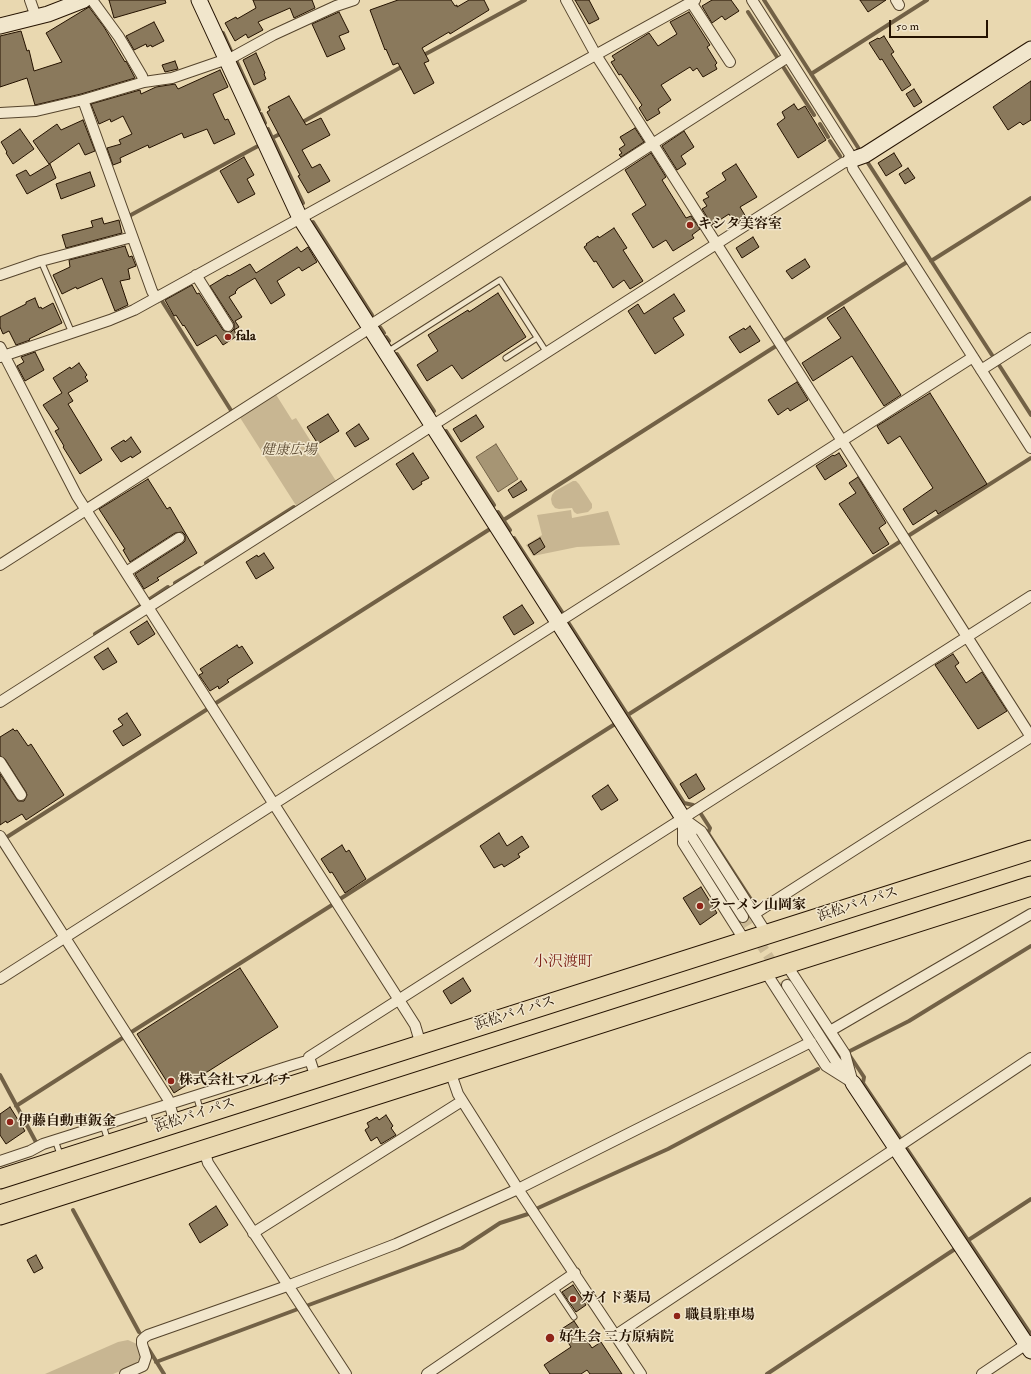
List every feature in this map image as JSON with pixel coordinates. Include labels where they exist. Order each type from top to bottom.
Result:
[{"type":"highway","name":"浜松バイパス","points":[[0,1179],[274,1091],[313,1069],[421,1045],[1031,850]]},
{"type":"highway","points":[[0,1215],[1031,886]]},
{"type":"highway","points":[[0,1201],[175,1159]]},
{"type":"street","points":[[30,0],[36,17]]},
{"type":"street","points":[[0,26],[36,17],[84,0]]},
{"type":"street","points":[[92,0],[119,37],[144,82]]},
{"type":"street","points":[[199,0],[300,218],[683,818],[692,837],[743,917]]},
{"type":"street","points":[[0,113],[36,110],[83,100],[144,82],[172,78],[234,57],[273,35],[336,6],[354,0]]},
{"type":"street","points":[[566,0],[596,55],[1031,737],[754,914]]},
{"type":"street","points":[[752,0],[849,153],[853,169],[1031,448]]},
{"type":"street","points":[[421,1045],[415,1025],[77,496],[1,353],[72,333],[122,316],[693,1],[730,62]]},
{"type":"street","points":[[0,702],[843,163],[865,155],[1031,49]]},
{"type":"street","points":[[0,565],[788,57]]},
{"type":"street","points":[[83,100],[132,237],[156,298]]},
{"type":"street","points":[[0,275],[41,261],[132,237]]},
{"type":"street","points":[[196,275],[228,326]]},
{"type":"street","points":[[981,370],[1031,338]]},
{"type":"street","points":[[0,979],[973,357]]},
{"type":"street","points":[[126,572],[179,538]]},
{"type":"street","points":[[0,1161],[55,1140],[268,1073],[313,1069],[309,1057],[1031,596]]},
{"type":"street","points":[[0,762],[21,795]]},
{"type":"street","points":[[683,818],[701,831],[767,934]]},
{"type":"street","points":[[683,818],[683,843],[746,941]]},
{"type":"street","points":[[0,836],[168,1100],[175,1123]]},
{"type":"street","points":[[830,1032],[1031,914]]},
{"type":"street","points":[[786,964],[844,1054],[853,1084]]},
{"type":"street","points":[[765,971],[826,1066],[853,1084]]},
{"type":"street","points":[[787,985],[835,1060],[853,1084],[1030,1346],[982,1374]]},
{"type":"street","points":[[125,1374],[145,1370],[146,1357],[142,1340],[148,1334],[287,1286],[389,1247],[518,1189],[810,1042]]},
{"type":"street","points":[[616,1335],[1031,1058]]},
{"type":"street","points":[[450,1071],[462,1101],[518,1189],[641,1374]]},
{"type":"street","points":[[253,1233],[462,1101]]},
{"type":"street","points":[[204,1150],[208,1163],[287,1286],[346,1374]]},
{"type":"street","points":[[426,1374],[575,1273]]},
{"type":"lane","points":[[41,261],[72,333]]},
{"type":"lane","points":[[386,353],[500,280],[547,353]]},
{"type":"lane","points":[[506,358],[537,338]]},
{"type":"lane","points":[[268,1073],[274,1091]]},
{"type":"lane","points":[[196,1096],[202,1114]]},
{"type":"lane","points":[[147,1111],[153,1130]]},
{"type":"lane","points":[[103,1125],[109,1144]]},
{"type":"lane","points":[[55,1140],[61,1159]]},
{"type":"lane","points":[[554,1287],[574,1316]]},
{"type":"green space","name":"健康広場","points":[[275,393],[292,420],[296,418],[336,481],[297,507],[239,416]]},
{"type":"green space","points":[[573,481],[576,481],[579,484],[592,504],[592,508],[588,512],[577,514],[572,508],[559,509],[555,508],[552,504],[551,499],[555,491]]},
{"type":"green space","points":[[571,510],[572,518],[608,511],[620,545],[577,547],[533,556],[526,545],[542,535],[537,515]]},
{"type":"green space","points":[[128,1340],[137,1344],[141,1354],[138,1361],[130,1367],[113,1374],[45,1374],[118,1342]]},
{"type":"shaded area","points":[[496,444],[518,479],[498,492],[476,457]]},
{"type":"building","points":[[109,0],[165,0],[166,3],[114,18]]},
{"type":"building","points":[[253,0],[312,0],[315,8],[294,18],[290,8],[258,22],[263,30],[248,38],[246,34],[235,41],[225,23],[236,17],[237,19],[256,8]]},
{"type":"building","points":[[398,0],[451,0],[455,6],[457,5],[457,7],[469,0],[484,0],[489,10],[450,34],[449,32],[422,48],[429,61],[424,63],[434,83],[414,94],[398,63],[393,65],[386,49],[385,50],[370,10]]},
{"type":"building","points":[[575,0],[589,0],[599,19],[589,24]]},
{"type":"building","points":[[712,0],[731,0],[739,11],[725,20],[722,16],[712,23],[702,6]]},
{"type":"building","points":[[860,0],[886,0],[868,12]]},
{"type":"building","points":[[89,7],[104,27],[135,78],[81,94],[35,105],[27,78],[0,87],[0,36],[21,31],[27,51],[29,50],[34,71],[62,62],[46,33]]},
{"type":"building","points":[[339,12],[349,32],[339,36],[345,49],[327,57],[312,24]]},
{"type":"building","points":[[689,12],[710,45],[707,47],[717,63],[715,65],[717,69],[703,77],[697,68],[693,71],[690,67],[661,85],[671,100],[658,109],[660,113],[647,121],[639,108],[642,105],[611,62],[615,60],[612,56],[649,33],[658,46],[677,34],[670,22]]},
{"type":"building","points":[[154,22],[164,41],[152,47],[151,45],[147,47],[146,44],[134,50],[126,36]]},
{"type":"building","points":[[884,36],[894,52],[891,54],[911,85],[902,91],[882,59],[880,60],[869,43]]},
{"type":"building","points":[[256,53],[265,73],[266,79],[254,85],[243,60]]},
{"type":"building","points":[[175,61],[178,69],[165,72],[162,65]]},
{"type":"building","points":[[220,70],[228,87],[213,94],[225,120],[228,119],[235,134],[214,144],[207,129],[184,138],[182,133],[149,148],[148,145],[120,158],[121,162],[113,165],[107,148],[121,144],[119,140],[132,134],[123,116],[111,122],[110,119],[99,124],[91,104],[140,90],[141,94],[156,87],[175,84],[178,89]]},
{"type":"building","points":[[1031,81],[1031,120],[1023,125],[1020,122],[1008,130],[993,107]]},
{"type":"building","points":[[914,89],[922,102],[914,107],[906,94]]},
{"type":"building","points":[[289,96],[306,125],[321,118],[330,135],[302,150],[312,168],[320,164],[330,181],[308,193],[298,176],[300,175],[267,112],[270,110],[268,107]]},
{"type":"building","points":[[794,104],[798,110],[805,106],[826,140],[798,158],[777,124],[785,118],[782,112]]},
{"type":"building","points":[[83,120],[95,151],[85,155],[79,143],[49,164],[33,141],[57,124],[61,130]]},
{"type":"building","points":[[635,128],[644,142],[621,157],[619,155],[622,153],[619,149],[625,145],[620,137]]},
{"type":"building","points":[[20,129],[34,149],[13,164],[1,142]]},
{"type":"building","points":[[684,131],[694,147],[681,156],[686,164],[677,170],[662,146]]},
{"type":"building","points":[[651,153],[666,177],[662,180],[686,218],[691,216],[700,229],[692,235],[694,238],[673,251],[666,240],[653,248],[632,214],[646,205],[625,170]]},
{"type":"building","points":[[894,153],[902,166],[886,176],[878,163]]},
{"type":"building","points":[[244,157],[254,175],[247,179],[255,194],[238,203],[220,171]]},
{"type":"building","points":[[50,164],[56,178],[27,194],[16,175],[26,170],[30,176]]},
{"type":"building","points":[[736,164],[757,197],[740,207],[746,217],[735,224],[729,214],[712,225],[702,209],[707,206],[703,200],[709,197],[706,193],[726,180],[722,173]]},
{"type":"building","points":[[908,168],[915,178],[905,184],[899,174]]},
{"type":"building","points":[[90,172],[95,186],[61,199],[56,184]]},
{"type":"building","points":[[102,218],[104,224],[119,220],[122,233],[66,248],[62,235],[93,227],[91,221]]},
{"type":"building","points":[[614,228],[627,248],[623,250],[643,281],[630,289],[624,280],[613,288],[596,261],[594,262],[584,247],[598,236],[599,238]]},
{"type":"building","points":[[753,237],[759,247],[742,258],[736,248]]},
{"type":"building","points":[[125,246],[129,257],[132,256],[136,266],[128,269],[130,279],[120,281],[128,305],[115,311],[102,278],[77,289],[76,287],[62,294],[53,275],[70,267],[69,260]]},
{"type":"building","points":[[297,247],[301,252],[308,247],[317,262],[302,271],[299,267],[277,281],[285,295],[271,304],[255,278],[237,289],[235,292],[236,293],[229,297],[242,317],[235,321],[239,327],[234,330],[237,336],[223,345],[216,335],[197,346],[184,325],[183,326],[176,315],[174,316],[165,300],[192,285],[197,294],[199,293],[223,330],[231,332],[234,329],[234,323],[210,286],[250,264],[256,273]]},
{"type":"building","points":[[805,259],[810,267],[792,279],[786,271]]},
{"type":"building","points":[[498,293],[526,337],[462,379],[452,365],[427,381],[417,365],[438,351],[428,335],[468,310],[469,312]]},
{"type":"building","points":[[674,294],[685,311],[673,318],[684,335],[655,354],[628,311],[638,304],[644,314]]},
{"type":"building","points":[[35,298],[39,308],[41,307],[42,309],[53,303],[62,323],[29,339],[30,340],[16,345],[9,331],[3,334],[0,327],[0,317]]},
{"type":"building","points":[[844,307],[901,395],[884,406],[852,356],[813,381],[802,363],[841,338],[827,318]]},
{"type":"building","points":[[750,326],[760,341],[740,353],[729,337],[744,328],[745,330]]},
{"type":"building","points":[[35,352],[44,370],[25,381],[17,366],[24,362],[21,357]]},
{"type":"building","points":[[79,363],[87,375],[85,377],[88,381],[68,393],[73,401],[68,404],[102,460],[80,474],[55,431],[59,429],[43,405],[62,393],[53,378]]},
{"type":"building","points":[[797,382],[808,400],[790,411],[788,408],[778,415],[768,400]]},
{"type":"building","points":[[930,393],[987,484],[938,514],[936,510],[913,525],[903,509],[933,488],[900,436],[888,444],[877,426]]},
{"type":"building","points":[[328,414],[339,431],[318,444],[307,427]]},
{"type":"building","points":[[476,415],[484,427],[461,442],[453,429]]},
{"type":"building","points":[[359,424],[369,439],[355,447],[346,433]]},
{"type":"building","points":[[131,437],[141,452],[132,458],[131,456],[121,462],[111,448],[124,440],[125,442]]},
{"type":"building","points":[[413,453],[429,478],[421,482],[422,484],[413,490],[396,464]]},
{"type":"building","points":[[839,453],[847,466],[825,480],[816,466],[833,455],[834,456]]},
{"type":"building","points":[[858,477],[886,523],[879,528],[889,544],[873,554],[839,504],[856,493],[849,483]]},
{"type":"building","points":[[148,479],[167,509],[170,507],[197,553],[157,578],[159,580],[144,589],[135,574],[183,543],[185,541],[185,535],[182,532],[175,533],[130,562],[123,550],[125,549],[99,509]]},
{"type":"building","points":[[521,481],[527,490],[513,498],[508,490]]},
{"type":"building","points":[[540,538],[545,547],[534,555],[528,545]]},
{"type":"building","points":[[264,553],[274,568],[256,579],[246,562],[257,555],[258,557]]},
{"type":"building","points":[[522,605],[534,623],[514,635],[503,617]]},
{"type":"building","points":[[147,621],[155,634],[138,645],[130,632]]},
{"type":"building","points":[[237,645],[239,648],[242,646],[253,663],[227,680],[229,682],[219,689],[218,686],[210,691],[199,675],[203,673],[200,669]]},
{"type":"building","points":[[108,648],[117,662],[103,670],[94,657]]},
{"type":"building","points":[[953,654],[959,663],[955,666],[966,683],[982,672],[1007,711],[978,729],[935,665]]},
{"type":"building","points":[[127,713],[141,735],[123,746],[113,731],[123,725],[118,719]]},
{"type":"building","points":[[13,729],[15,731],[17,730],[28,746],[31,744],[64,795],[26,820],[22,814],[7,823],[6,821],[0,825],[0,774],[18,801],[24,801],[27,795],[5,759],[0,756],[0,737]]},
{"type":"building","points":[[696,774],[705,789],[689,799],[680,784]]},
{"type":"building","points":[[608,785],[618,800],[601,810],[592,796]]},
{"type":"building","points":[[499,833],[507,846],[522,836],[529,847],[518,854],[520,857],[504,867],[502,864],[494,868],[480,846]]},
{"type":"building","points":[[342,845],[346,852],[349,850],[366,879],[345,893],[332,872],[330,873],[321,859]]},
{"type":"building","name":"ラーメン山岡家","points":[[701,887],[717,913],[700,925],[683,898]]},
{"type":"building","points":[[240,968],[278,1027],[174,1093],[137,1034]]},
{"type":"building","points":[[463,978],[471,991],[451,1004],[443,991]]},
{"type":"building","name":"伊藤自動車鈑金","points":[[10,1107],[25,1131],[6,1144],[0,1135],[0,1114]]},
{"type":"building","points":[[386,1115],[393,1126],[391,1128],[396,1135],[381,1144],[377,1137],[371,1141],[365,1130],[369,1127],[367,1123],[377,1117],[379,1120]]},
{"type":"building","points":[[216,1206],[228,1225],[200,1243],[189,1224]]},
{"type":"building","points":[[36,1255],[43,1268],[34,1273],[27,1260]]},
{"type":"building","name":"ガイド薬局","points":[[573,1285],[586,1305],[576,1312],[562,1292]]},
{"type":"building","points":[[574,1321],[592,1348],[601,1342],[622,1374],[590,1374],[587,1370],[581,1374],[550,1374],[544,1365],[571,1347],[560,1330]]},
{"type":"waterway","points":[[422,56],[525,0]]},
{"type":"waterway","points":[[764,0],[859,149]]},
{"type":"waterway","points":[[811,74],[927,0]]},
{"type":"waterway","points":[[748,12],[779,60]]},
{"type":"waterway","points":[[223,33],[232,53]]},
{"type":"waterway","points":[[236,60],[259,110]]},
{"type":"waterway","points":[[299,124],[405,65]]},
{"type":"waterway","points":[[782,65],[814,115]]},
{"type":"waterway","points":[[261,114],[265,123]]},
{"type":"waterway","points":[[820,124],[828,137]]},
{"type":"waterway","points":[[268,129],[303,203]]},
{"type":"waterway","points":[[270,139],[282,133]]},
{"type":"waterway","points":[[830,141],[840,156]]},
{"type":"waterway","points":[[130,217],[129,216],[258,146]]},
{"type":"waterway","points":[[868,163],[992,355]]},
{"type":"waterway","points":[[931,261],[1031,198]]},
{"type":"waterway","points":[[313,222],[372,315]]},
{"type":"waterway","points":[[784,341],[907,262]]},
{"type":"waterway","points":[[162,301],[232,412]]},
{"type":"waterway","points":[[380,327],[384,333]]},
{"type":"waterway","points":[[386,337],[389,341]]},
{"type":"waterway","points":[[502,521],[776,346]]},
{"type":"waterway","points":[[397,354],[434,411]]},
{"type":"waterway","points":[[999,365],[1031,415]]},
{"type":"waterway","points":[[446,431],[494,505]]},
{"type":"waterway","points":[[908,536],[1031,458]]},
{"type":"waterway","points":[[206,563],[294,507]]},
{"type":"waterway","points":[[498,512],[510,530]]},
{"type":"waterway","points":[[216,703],[490,529]]},
{"type":"waterway","points":[[514,538],[562,612]]},
{"type":"waterway","points":[[626,716],[901,541]]},
{"type":"waterway","points":[[175,583],[200,568]]},
{"type":"waterway","points":[[150,599],[168,587]]},
{"type":"waterway","points":[[95,634],[140,606]]},
{"type":"waterway","points":[[568,622],[684,803],[693,805]]},
{"type":"waterway","points":[[7,837],[206,710]]},
{"type":"waterway","points":[[340,899],[615,724]]},
{"type":"waterway","points":[[701,814],[710,828],[708,833],[752,901]]},
{"type":"waterway","points":[[130,1033],[332,905]]},
{"type":"waterway","points":[[848,1052],[909,1021],[1031,946]]},
{"type":"waterway","points":[[16,1106],[124,1037]]},
{"type":"waterway","points":[[848,1053],[864,1077],[863,1083],[900,1138]]},
{"type":"waterway","points":[[538,1208],[668,1149],[818,1069]]},
{"type":"waterway","points":[[0,1075],[37,1144]]},
{"type":"waterway","points":[[907,1149],[1030,1333]]},
{"type":"waterway","points":[[967,1241],[1031,1199]]},
{"type":"waterway","points":[[73,1210],[139,1332]]},
{"type":"waterway","points":[[306,1306],[462,1248],[500,1223],[528,1214]]},
{"type":"waterway","points":[[767,1374],[955,1249]]},
{"type":"waterway","points":[[156,1362],[298,1309]]},
{"type":"waterway","points":[[148,1348],[164,1374]]},
{"type":"tunnel","points":[[743,917],[787,985]]},
{"type":"place","name":"キシタ美容室","points":[[690,225]]},
{"type":"place","name":"fala","points":[[228,337]]},
{"type":"place","name":"ラーメン山岡家","points":[[700,906]]},
{"type":"place","name":"株式会社マルイチ","points":[[171,1081]]},
{"type":"place","name":"伊藤自動車鈑金","points":[[10,1122]]},
{"type":"place","name":"ガイド薬局","points":[[573,1299]]},
{"type":"place","name":"職員駐車場","points":[[677,1316]]},
{"type":"place","name":"好生会 三方原病院","points":[[550,1338]]},
{"type":"district","name":"小沢渡町","points":[[563,963]]}]
